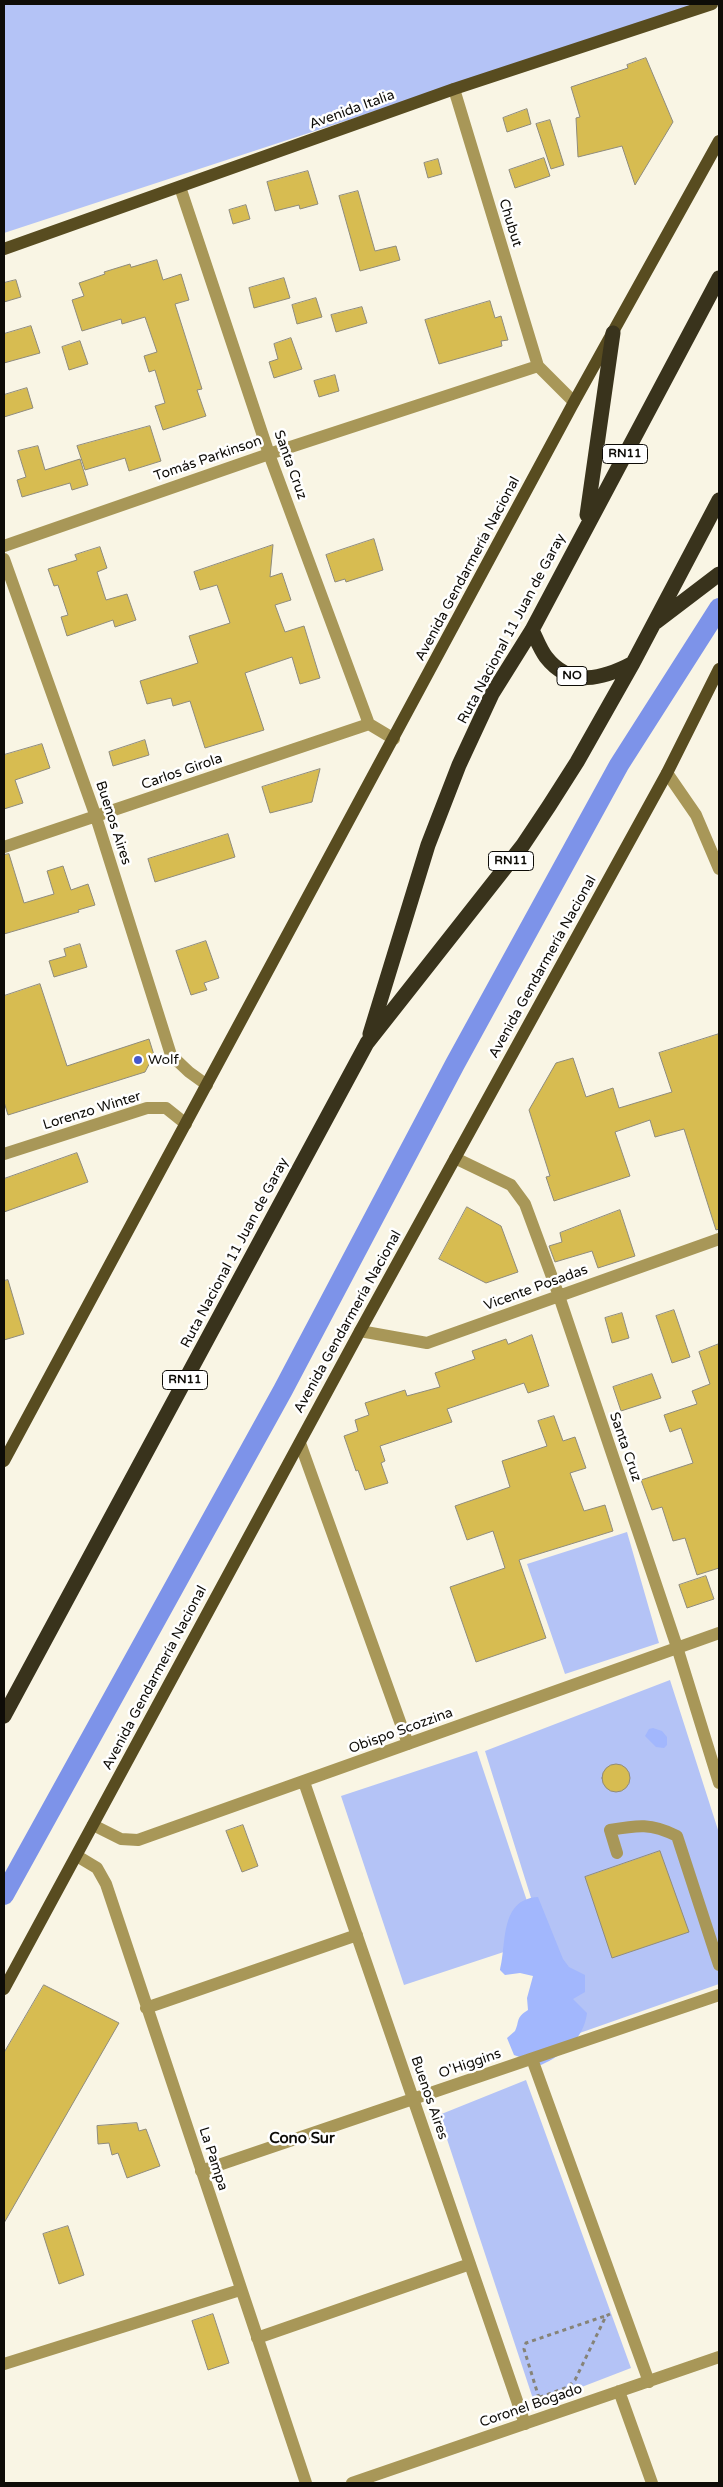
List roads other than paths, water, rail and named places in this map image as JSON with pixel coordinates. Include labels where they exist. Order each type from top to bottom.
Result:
[{"type":"highway","name":"Ruta Nacional 11 Juan de Garay","points":[[367,1043],[428,845],[459,766],[492,694],[532,630],[719,278]]},
{"type":"highway","points":[[586,526],[613,333]]},
{"type":"highway","name":"Ruta Nacional 11 Juan de Garay","points":[[4,1716],[367,1043],[523,845],[577,762],[633,663],[719,500]]},
{"type":"highway","points":[[651,626],[719,574]]},
{"type":"highway","name":"NO","points":[[532,630],[545,656],[557,669],[572,676],[591,678],[610,675],[633,663]]},
{"type":"main road","name":"Avenida Italia","points":[[4,249],[454,89],[712,4]]},
{"type":"main road","name":"Avenida Gendarmería Nacional","points":[[4,1461],[574,402],[719,141]]},
{"type":"main road","name":"Avenida Gendarmería Nacional","points":[[4,1989],[360,1331],[667,773],[719,669]]},
{"type":"street","name":"Chubut","points":[[454,89],[538,366]]},
{"type":"street","name":"Santa Cruz","points":[[180,187],[269,454],[369,724]]},
{"type":"street","points":[[538,366],[574,402]]},
{"type":"street","name":"Tomás Parkinson","points":[[4,546],[269,454],[538,366]]},
{"type":"street","name":"Buenos Aires","points":[[4,559],[96,817],[171,1055],[189,1072],[207,1085]]},
{"type":"street","points":[[369,724],[394,739]]},
{"type":"street","name":"Carlos Girola","points":[[4,847],[369,724]]},
{"type":"street","points":[[667,773],[696,815],[719,869]]},
{"type":"street","name":"Lorenzo Winter","points":[[4,1154],[147,1108],[166,1108],[186,1124]]},
{"type":"street","name":"Santa Cruz","points":[[455,1158],[511,1185],[525,1204],[559,1296],[677,1647],[719,1783]]},
{"type":"street","name":"Vicente Posadas","points":[[360,1331],[427,1343],[719,1239]]},
{"type":"street","points":[[300,1443],[408,1744]]},
{"type":"street","name":"Obispo Scozzina","points":[[93,1825],[121,1839],[138,1840],[719,1633]]},
{"type":"street","name":"Buenos Aires","points":[[304,1782],[525,2424]]},
{"type":"street","points":[[617,1853],[610,1830],[643,1824],[660,1828],[677,1836],[719,1965]]},
{"type":"street","name":"La Pampa","points":[[77,1856],[98,1868],[106,1884],[306,2483]]},
{"type":"street","points":[[146,2008],[357,1935]]},
{"type":"street","name":"O'Higgins","points":[[201,2171],[719,1995]]},
{"type":"street","points":[[532,2058],[649,2382]]},
{"type":"street","points":[[257,2338],[470,2264]]},
{"type":"street","points":[[4,2364],[240,2290]]},
{"type":"street","name":"Coronel Bogado","points":[[352,2483],[719,2357]]},
{"type":"street","points":[[619,2391],[652,2483]]},
{"type":"waterway","points":[[4,1895],[283,1390],[455,1064],[619,765],[719,608]]},
{"type":"place","name":"Wolf","points":[[138,1060]]},
{"type":"district","name":"Cono Sur","points":[[302,2139]]}]
